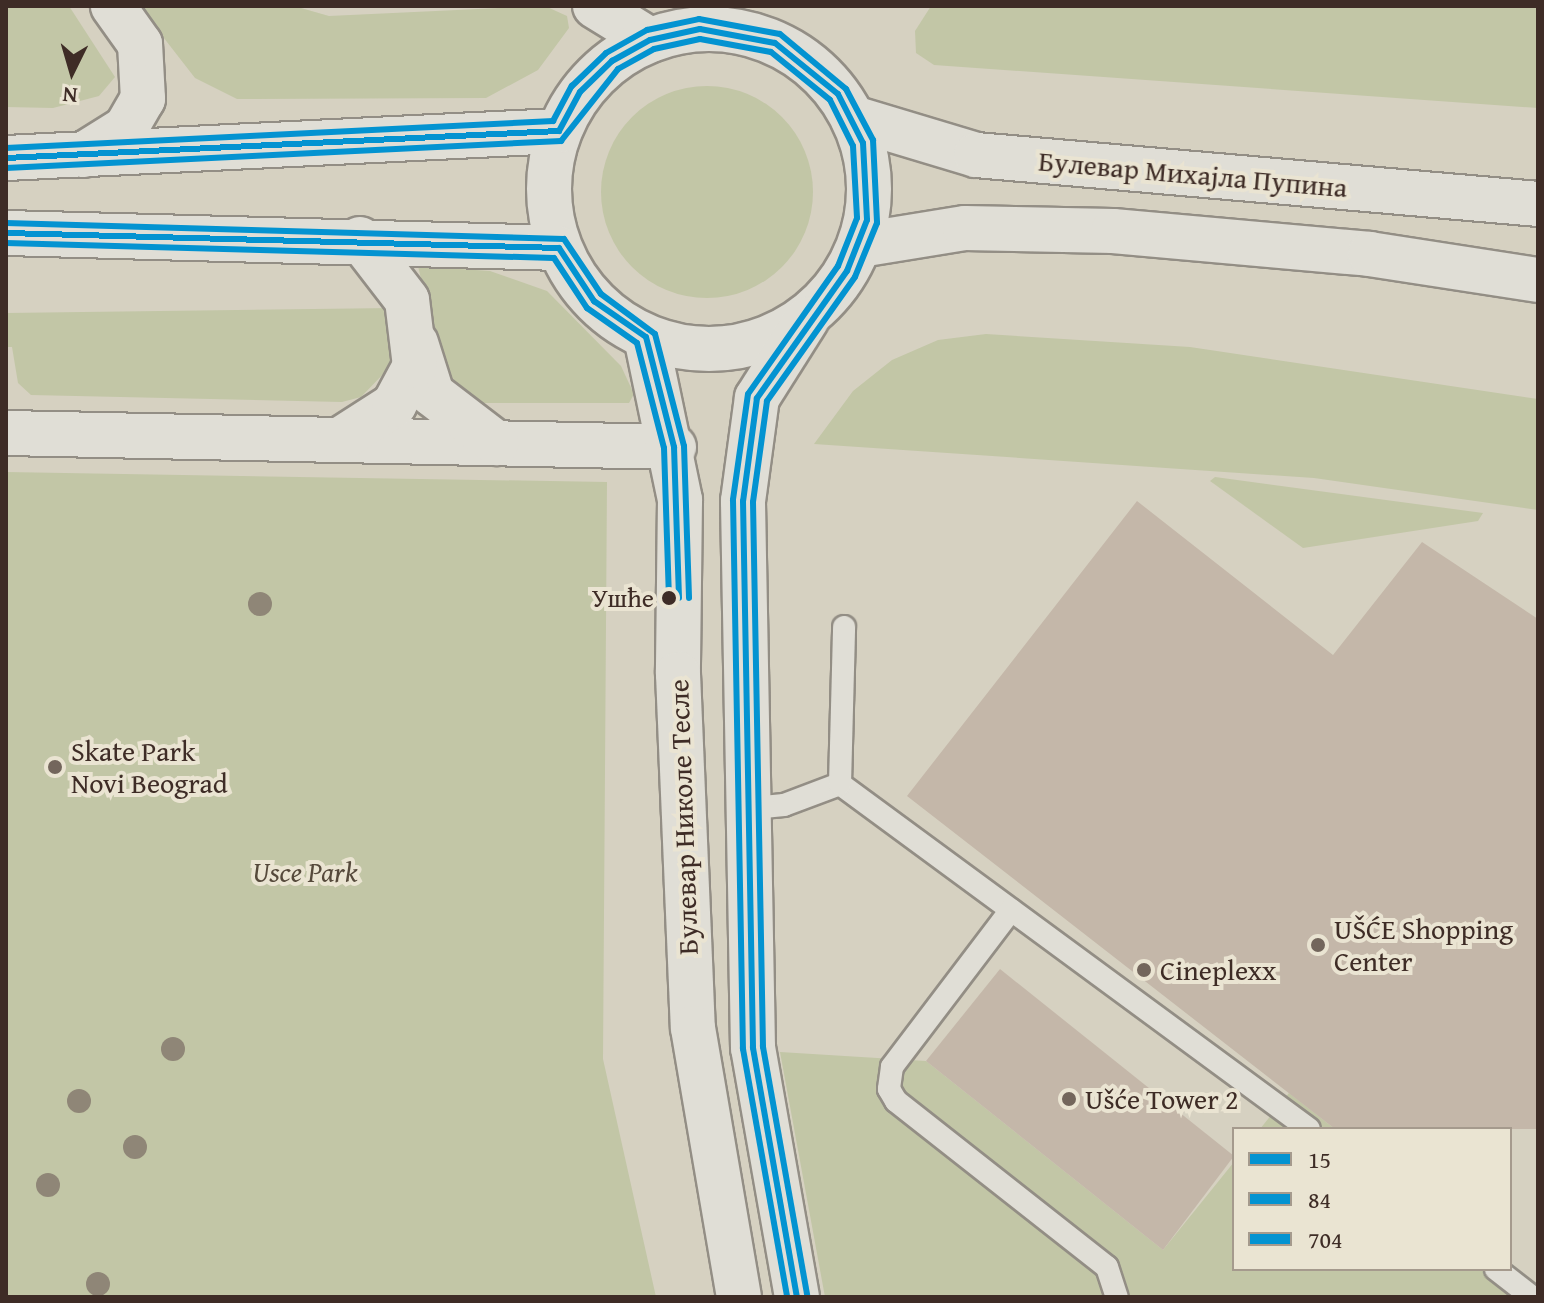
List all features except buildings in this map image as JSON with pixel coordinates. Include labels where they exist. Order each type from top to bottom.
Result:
[{"type":"main road","points":[[83,155],[126,128],[143,99],[140,44],[113,6]]},
{"type":"main road","points":[[595,6],[650,40]]},
{"type":"main road","points":[[725,29],[775,43],[820,73],[853,118],[870,194],[860,245],[810,314],[731,348],[646,337],[594,301],[559,248],[548,190],[559,131],[595,76],[650,40],[725,29]]},
{"type":"main road","name":"Булевар Михајла Пупина","points":[[853,118],[976,155],[1538,204]]},
{"type":"main road","points":[[6,158],[559,131]]},
{"type":"main road","points":[[860,245],[965,228],[1166,234],[1538,280]]},
{"type":"main road","points":[[6,233],[360,239],[559,248]]},
{"type":"main road","points":[[360,239],[397,279],[432,394],[496,443]]},
{"type":"main road","name":"Булевар Николе Тесле","points":[[797,1297],[753,1048],[743,809],[749,441],[757,398],[810,314]]},
{"type":"main road","name":"Булевар Николе Тесле","points":[[646,337],[674,447],[690,983],[707,1129],[739,1297]]},
{"type":"main road","points":[[341,439],[394,405],[415,366],[416,343]]},
{"type":"main road","points":[[6,433],[674,447]]},
{"type":"lane","points":[[840,784],[844,627]]},
{"type":"lane","points":[[743,809],[784,805],[840,784]]},
{"type":"lane","points":[[840,784],[1306,1127]]},
{"type":"lane","points":[[1011,910],[892,1067],[889,1089],[1107,1267],[1117,1297]]},
{"type":"lane","points":[[1499,1271],[1532,1297]]},
{"type":"green space","points":[[6,6],[69,6],[115,77],[99,96],[53,108],[6,107]]},
{"type":"green space","points":[[139,6],[294,6],[329,16],[545,6],[567,16],[569,28],[538,70],[486,98],[237,99],[195,78]]},
{"type":"green space","points":[[931,6],[1538,6],[1538,108],[934,65],[916,53],[915,31]]},
{"type":"green space","points":[[707,86],[747,94],[782,117],[805,152],[813,192],[805,232],[782,267],[747,290],[707,298],[667,290],[632,267],[609,232],[601,192],[609,152],[632,117],[667,94]]},
{"type":"green space","points":[[418,266],[490,271],[547,291],[621,366],[634,394],[629,403],[474,403],[441,365]]},
{"type":"green space","points":[[392,308],[399,344],[390,367],[361,397],[342,402],[31,395],[18,383],[12,347],[6,347],[6,313]]},
{"type":"green space","points":[[986,334],[1190,347],[1538,399],[1538,510],[1314,478],[814,444],[853,391],[892,360],[938,340]]},
{"type":"green space","name":"Usce Park","points":[[6,472],[607,482],[603,1059],[656,1297],[6,1297]]},
{"type":"green space","points":[[1215,477],[1483,513],[1478,521],[1303,548],[1210,481]]},
{"type":"green space","points":[[780,1052],[926,1061],[1163,1250],[1232,1164],[1232,1271],[1512,1271],[1512,1266],[1538,1286],[1538,1297],[825,1297]]},
{"type":"green space","points":[[1289,1093],[1332,1127],[1262,1127]]},
{"type":"transit line","name":"704","points":[[6,148],[553,121],[572,86],[606,53],[647,30],[699,19],[780,34],[846,89],[873,140],[877,223],[855,277],[767,401],[753,502],[763,1047],[807,1295]]},
{"type":"transit line","name":"15","points":[[6,158],[559,131],[580,92],[612,61],[650,40],[700,29],[775,43],[838,94],[863,143],[867,220],[847,271],[757,398],[743,501],[753,1048],[797,1297]]},
{"type":"transit line","name":"84","points":[[6,168],[561,141],[618,69],[654,49],[700,39],[771,52],[830,100],[853,146],[857,218],[838,266],[748,394],[733,500],[743,1049],[787,1297]]},
{"type":"transit line","name":"704","points":[[6,223],[564,239],[601,294],[655,334],[684,446],[689,598]]},
{"type":"transit line","name":"15","points":[[6,233],[559,248],[594,301],[646,337],[674,447],[679,598]]},
{"type":"transit line","name":"84","points":[[6,243],[554,258],[587,308],[637,343],[664,448],[669,598]]},
{"type":"place","name":"Ушће","points":[[669,598]]},
{"type":"place","name":"Skate Park Novi Beograd","points":[[55,767]]},
{"type":"place","name":"UŠĆE Shopping Center","points":[[1318,945]]},
{"type":"place","name":"Cineplexx","points":[[1144,970]]},
{"type":"place","name":"Ušće Tower 2","points":[[1069,1099]]}]
